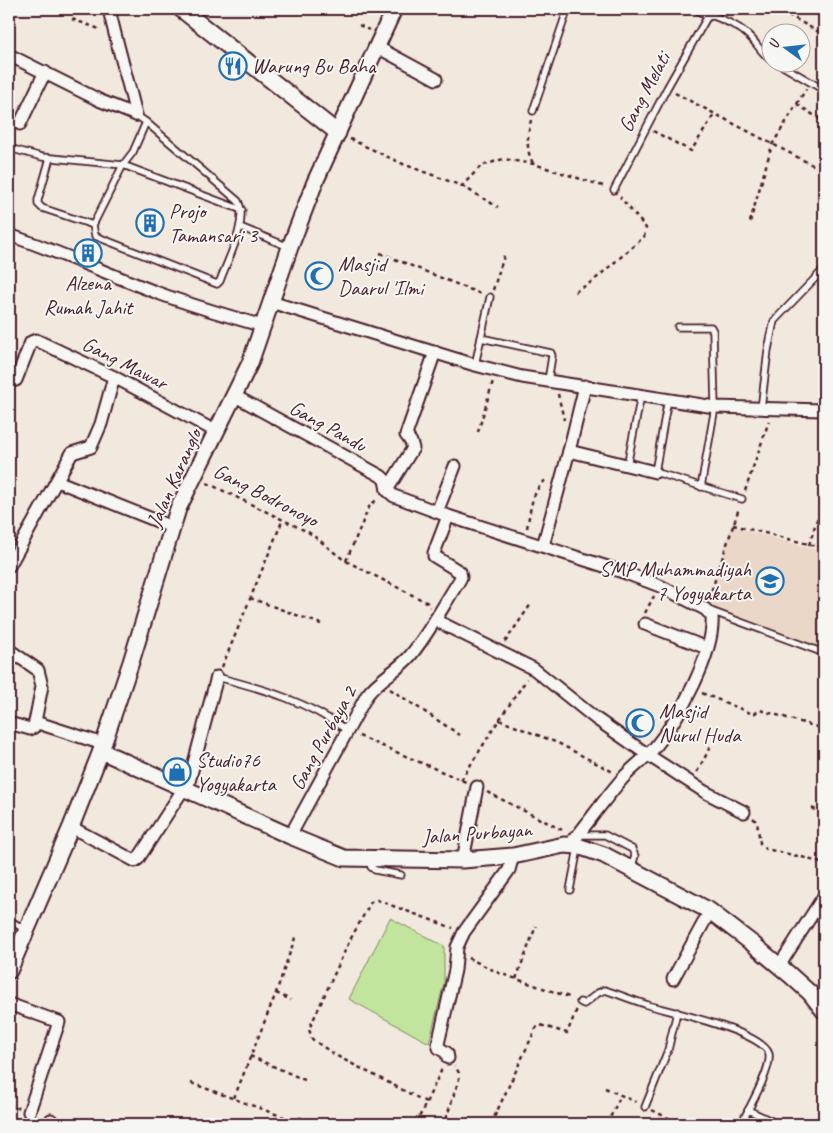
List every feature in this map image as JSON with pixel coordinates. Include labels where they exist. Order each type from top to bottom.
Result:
[{"type":"street","points":[[109,9],[141,119]]},
{"type":"street","points":[[181,9],[338,133]]},
{"type":"street","name":"Jalan Karanglo","points":[[9,971],[71,827],[102,748],[131,662],[178,509],[218,432],[250,364],[290,247],[315,182],[394,9]]},
{"type":"street","points":[[377,47],[436,79]]},
{"type":"street","points":[[9,55],[141,119]]},
{"type":"street","points":[[20,124],[45,72]]},
{"type":"street","points":[[9,235],[208,311],[263,326]]},
{"type":"street","points":[[271,302],[496,371],[715,408],[824,410]]},
{"type":"street","name":"Gang Mawar","points":[[9,382],[16,380],[31,342],[36,340],[114,377],[218,432]]},
{"type":"street","points":[[435,352],[406,436],[413,448],[390,493],[448,516],[623,572],[660,586],[705,609],[712,616],[713,624],[700,670],[670,726],[648,755],[623,778],[576,841]]},
{"type":"street","points":[[9,566],[72,453],[91,447],[102,424],[114,377]]},
{"type":"street","points":[[543,546],[585,386]]},
{"type":"street","name":"Gang Pandu","points":[[235,396],[381,476],[385,480],[390,493]]},
{"type":"street","points":[[569,451],[655,472]]},
{"type":"street","points":[[437,512],[456,466]]},
{"type":"street","points":[[57,481],[172,527]]},
{"type":"street","name":"Gang Purbaya 2","points":[[290,836],[367,695],[379,682],[409,657],[426,635],[461,577],[460,572],[434,556],[448,516]]},
{"type":"street","points":[[436,619],[534,670],[595,718],[648,755],[705,792],[744,812]]},
{"type":"street","points":[[643,622],[707,648]]},
{"type":"street","points":[[9,650],[34,666],[40,674],[42,686],[34,727],[30,729],[9,723]]},
{"type":"street","points":[[71,827],[135,861],[138,859],[186,789],[217,677]]},
{"type":"street","points":[[35,722],[102,748]]},
{"type":"street","name":"Jalan Purbayan","points":[[102,748],[186,789],[344,858],[463,860],[513,856],[576,841],[710,911],[753,944],[810,993],[824,1011]]},
{"type":"street","points":[[463,860],[477,786]]},
{"type":"street","points":[[448,1058],[447,1053],[439,1048],[438,1044],[455,970],[458,942],[509,870],[513,856]]},
{"type":"street","points":[[779,966],[824,896]]},
{"type":"street","points":[[673,980],[710,911]]},
{"type":"street","points":[[9,1004],[59,1022],[29,1112]]},
{"type":"lane","points":[[532,111],[569,9]]},
{"type":"lane","points":[[705,11],[750,36],[760,50]]},
{"type":"lane","name":"Gang Melati","points":[[614,190],[705,11]]},
{"type":"lane","points":[[793,72],[824,90]]},
{"type":"lane","points":[[141,119],[238,201],[242,210],[240,227],[220,281],[217,284],[95,236],[93,225],[123,165],[133,152],[141,119]]},
{"type":"lane","points":[[9,148],[50,158],[123,165],[242,210]]},
{"type":"lane","points":[[50,158],[38,204],[42,208],[93,225]]},
{"type":"lane","points":[[240,227],[290,247]]},
{"type":"lane","points":[[762,409],[768,350],[774,321],[824,268]]},
{"type":"lane","points":[[475,365],[490,297]]},
{"type":"lane","points":[[678,327],[706,326],[710,327],[713,331],[715,408],[701,487]]},
{"type":"lane","points":[[481,338],[551,353],[552,381]]},
{"type":"lane","points":[[627,466],[641,395]]},
{"type":"lane","points":[[668,399],[655,472],[742,499]]},
{"type":"lane","points":[[705,609],[824,653]]},
{"type":"lane","points":[[217,677],[285,696],[333,720],[348,731]]},
{"type":"lane","points":[[570,890],[576,841]]},
{"type":"lane","points":[[369,859],[374,870],[401,876]]},
{"type":"lane","points":[[9,920],[26,930]]},
{"type":"lane","points":[[580,1002],[584,1004],[605,990],[652,1006],[723,1026],[743,1034],[764,1046],[769,1054],[768,1064],[762,1082],[741,1124]]},
{"type":"lane","points":[[645,1107],[668,1050],[677,1012]]},
{"type":"lane","points":[[748,1110],[778,1124]]},
{"type":"path","points":[[9,14],[11,9]]},
{"type":"path","points":[[783,9],[784,13],[824,35]]},
{"type":"path","points":[[72,19],[115,34]]},
{"type":"path","points":[[750,222],[772,145],[810,82]]},
{"type":"path","points":[[666,88],[824,172]]},
{"type":"path","points":[[798,104],[824,122]]},
{"type":"path","points":[[532,111],[527,139],[530,158],[534,164]]},
{"type":"path","points":[[646,127],[691,151],[714,115]]},
{"type":"path","points":[[338,133],[403,164],[462,186],[498,207]]},
{"type":"path","points":[[462,186],[481,166],[503,159],[534,164],[614,190],[646,228],[646,232],[644,237],[592,281],[574,292]]},
{"type":"path","points":[[380,253],[490,297],[504,253]]},
{"type":"path","points":[[478,432],[496,371]]},
{"type":"path","points":[[552,381],[564,426]]},
{"type":"path","points":[[524,540],[535,493],[540,484],[554,473]]},
{"type":"path","name":"Gang Bodronoyo","points":[[194,476],[308,532],[346,561],[428,603],[436,619]]},
{"type":"path","points":[[346,561],[370,506],[379,497],[390,493]]},
{"type":"path","points":[[809,544],[824,497]]},
{"type":"path","points":[[217,677],[283,519]]},
{"type":"path","points":[[733,525],[824,548]]},
{"type":"path","points":[[643,622],[660,586]]},
{"type":"path","points":[[250,598],[321,624]]},
{"type":"path","points":[[499,651],[531,604]]},
{"type":"path","points":[[461,780],[499,720],[534,670]]},
{"type":"path","points":[[379,682],[460,735]]},
{"type":"path","points":[[692,688],[753,714],[760,710],[824,729]]},
{"type":"path","points":[[499,720],[558,743],[623,778]]},
{"type":"path","points":[[348,731],[477,786],[576,841]]},
{"type":"path","points":[[692,782],[711,746]]},
{"type":"path","points":[[812,808],[824,814]]},
{"type":"path","points":[[744,812],[757,822],[760,843],[766,849],[824,864]]},
{"type":"path","points":[[426,1102],[335,1055],[312,1039],[309,1029],[350,940],[370,902],[377,900],[464,932]]},
{"type":"path","points":[[516,979],[536,926]]},
{"type":"path","points":[[234,1098],[276,993],[296,935]]},
{"type":"path","points":[[456,953],[516,979],[580,1002],[567,1033],[540,1025],[536,1028],[491,1124]]},
{"type":"path","points":[[276,993],[291,1000]]},
{"type":"path","points":[[250,1056],[307,1081]]},
{"type":"path","points":[[416,1124],[448,1058],[459,1073],[459,1079],[446,1119]]},
{"type":"path","points":[[191,1083],[290,1120],[302,1118],[322,1124]]},
{"type":"path","points":[[607,1124],[621,1095]]},
{"type":"shaded area","name":"SMP Muhammadiyah 7 Yogyakarta","points":[[731,526],[824,552],[824,650],[708,611]]},
{"type":"green space","points":[[390,918],[444,946],[444,983],[429,1043],[349,999]]},
{"type":"place","name":"Warung Bu Baha","points":[[233,66]]},
{"type":"place","name":"Projo Tamansari 3","points":[[150,223]]},
{"type":"place","name":"Alzena Rumah Jahit","points":[[88,253]]},
{"type":"place","name":"Masjid Daarul 'Ilmi","points":[[319,276]]},
{"type":"place","name":"SMP Muhammadiyah 7 Yogyakarta","points":[[770,581]]},
{"type":"place","name":"Masjid Nurul Huda","points":[[640,723]]},
{"type":"place","name":"Studio76 Yogyakarta","points":[[177,772]]}]
